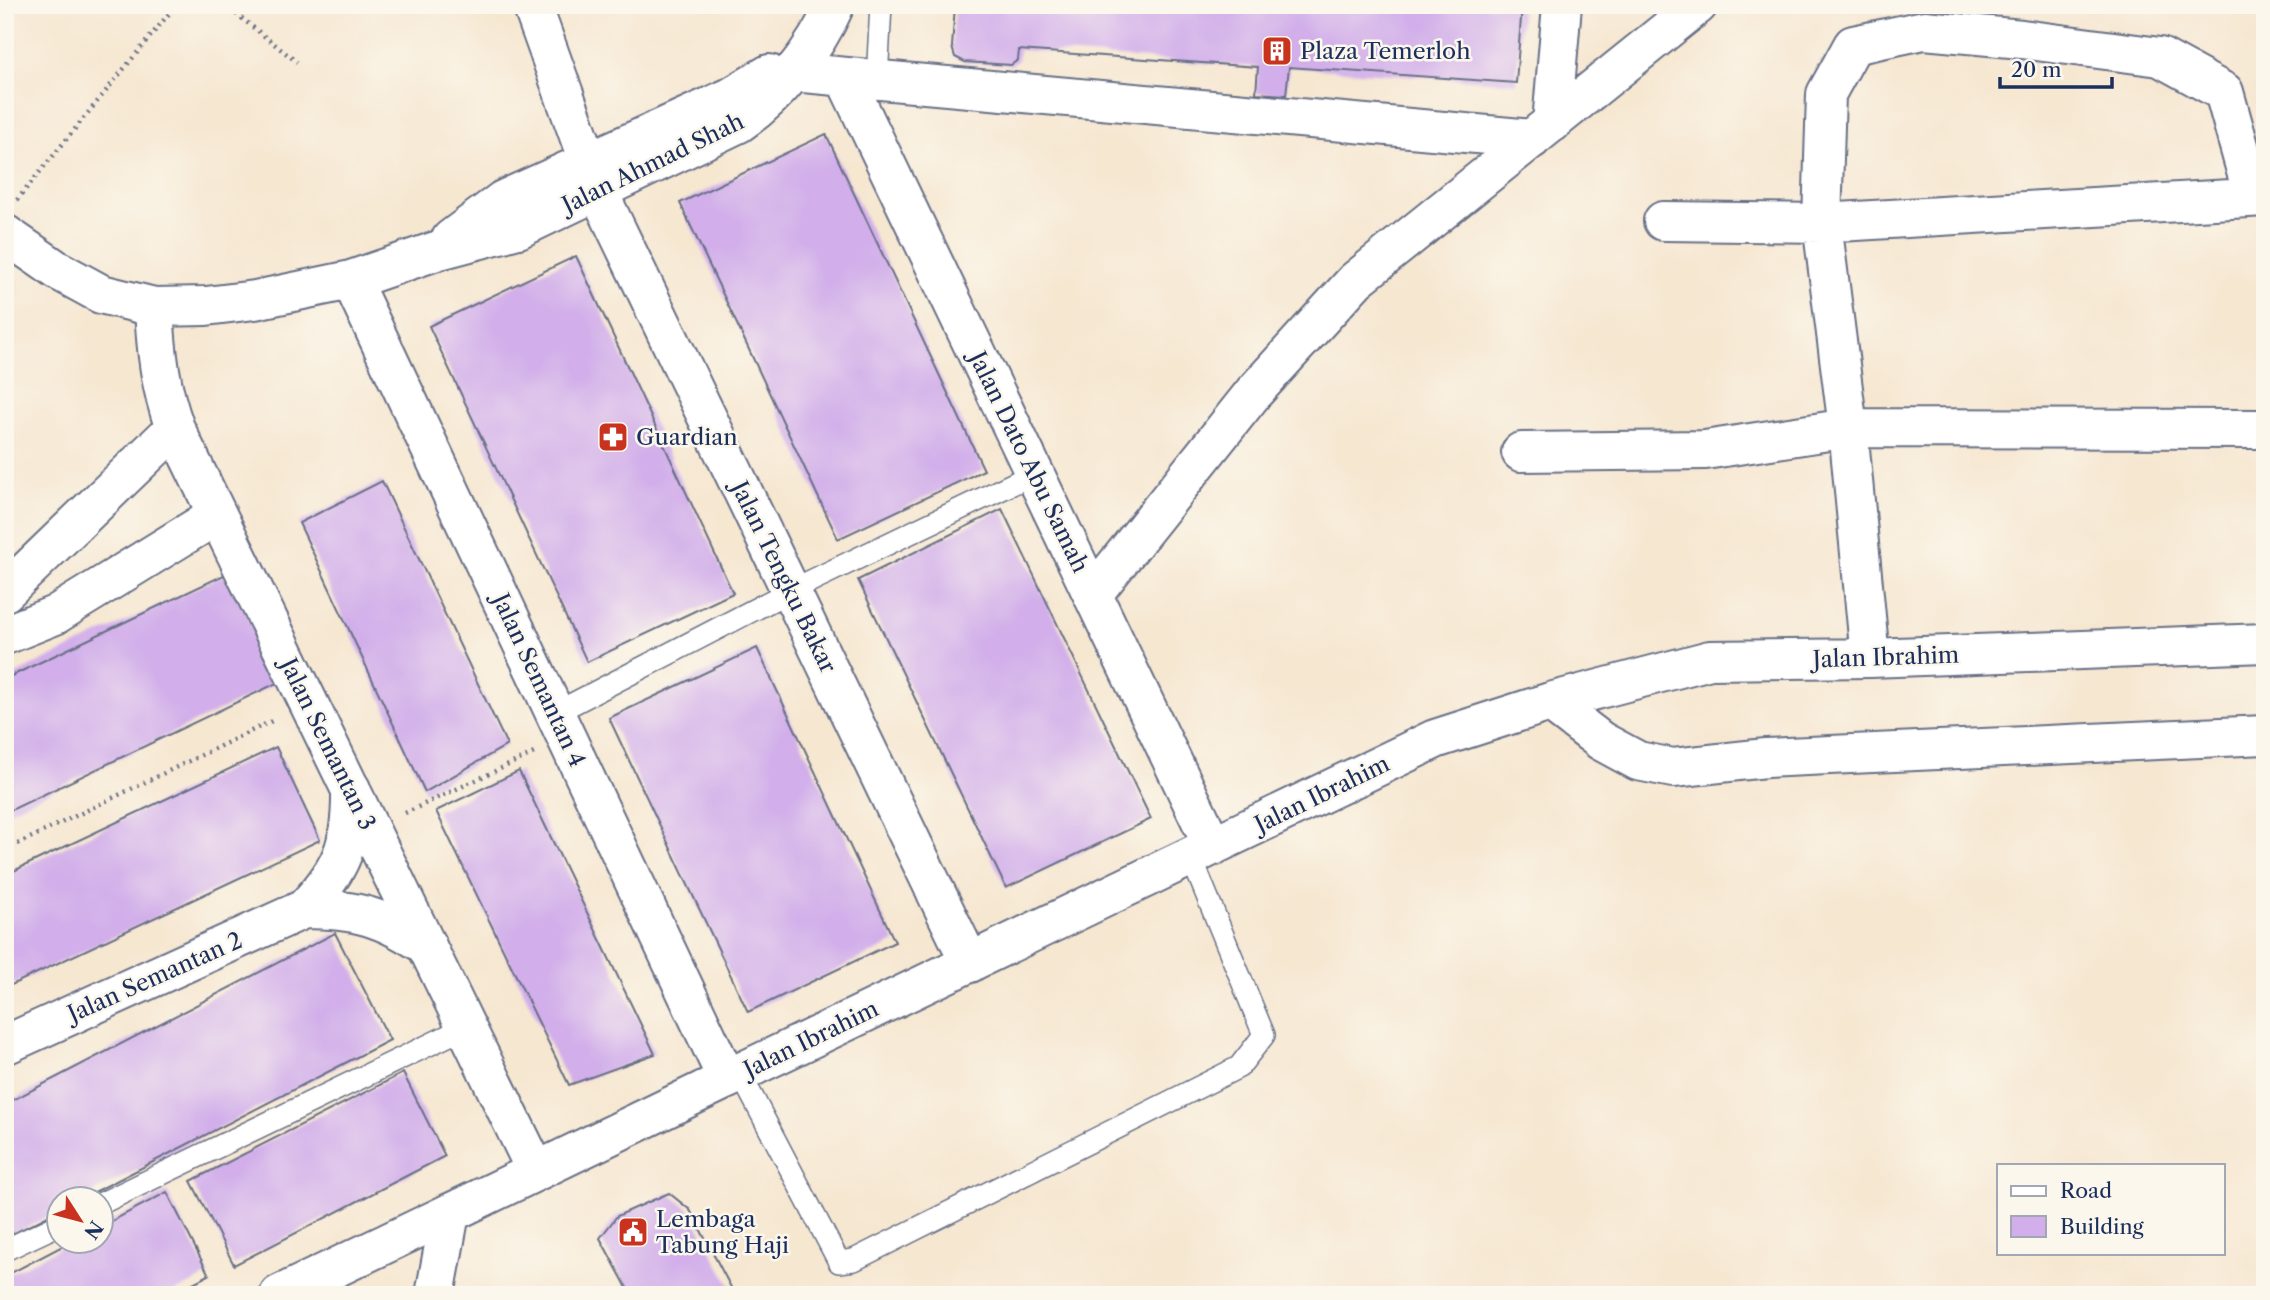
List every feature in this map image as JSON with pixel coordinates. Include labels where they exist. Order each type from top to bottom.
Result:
[{"type":"street","name":"Jalan Tengku Bakar","points":[[532,5],[593,176],[970,963]]},
{"type":"street","points":[[1542,131],[1562,5]]},
{"type":"street","points":[[1093,594],[1254,392],[1356,280],[1698,5]]},
{"type":"street","name":"Jalan Ahmad Shah","points":[[10,219],[57,270],[102,294],[154,307],[206,306],[255,300],[351,281],[436,251],[518,229],[593,176],[757,83],[782,64],[832,11]]},
{"type":"street","name":"Jalan Ahmad Shah","points":[[593,176],[739,123],[759,109],[792,72],[832,11]]},
{"type":"street","points":[[1663,221],[1822,223],[2259,196],[2224,92],[2160,57],[1924,30],[1853,45],[1826,94],[1822,223],[1848,428],[1870,658]]},
{"type":"street","points":[[792,72],[1542,131]]},
{"type":"street","name":"Jalan Dato Abu Samah","points":[[861,79],[1035,473],[1093,594],[1202,851]]},
{"type":"street","name":"Jalan Semantan 4","points":[[351,281],[561,725],[734,1076]]},
{"type":"street","name":"Jalan Semantan 3","points":[[154,307],[156,359],[161,388],[175,428],[536,1171]]},
{"type":"street","points":[[5,593],[175,428]]},
{"type":"street","points":[[1521,452],[1705,450],[1848,428],[2265,429]]},
{"type":"street","points":[[5,635],[55,615],[217,515]]},
{"type":"street","name":"Jalan Ibrahim","points":[[279,1295],[1435,739],[1550,702],[1710,660],[1870,658],[2265,643]]},
{"type":"street","points":[[1550,702],[1601,741],[1638,761],[1673,768],[1766,758],[2265,735]]},
{"type":"street","name":"Jalan Semantan 2","points":[[5,1045],[304,909],[328,884],[344,857],[351,823],[351,789]]},
{"type":"street","name":"Jalan Semantan 2","points":[[304,909],[344,909],[375,916],[427,946]]},
{"type":"street","points":[[435,1295],[450,1213]]},
{"type":"lane","points":[[861,79],[881,5]]},
{"type":"lane","points":[[561,725],[790,591],[1035,473]]},
{"type":"lane","points":[[734,1076],[839,1262],[854,1261],[1239,1067],[1264,1035],[1202,851]]},
{"type":"lane","points":[[116,1196],[466,1027]]},
{"type":"lane","points":[[5,1250],[46,1231]]},
{"type":"path","points":[[10,219],[176,5]]},
{"type":"path","points":[[225,5],[297,62]]},
{"type":"path","points":[[5,850],[309,703]]},
{"type":"path","points":[[370,830],[561,725]]},
{"type":"building","name":"Plaza Temerloh","points":[[955,5],[1522,5],[1516,83],[1289,67],[1286,95],[1256,93],[1258,67],[1019,50],[1018,60],[1011,65],[965,62],[955,57],[952,47]]},
{"type":"building","points":[[826,134],[984,470],[838,539],[680,203]]},
{"type":"building","points":[[576,256],[733,593],[587,662],[429,326]]},
{"type":"building","points":[[382,481],[507,745],[425,792],[299,523]]},
{"type":"building","points":[[1002,509],[1151,819],[1006,888],[858,580]]},
{"type":"building","points":[[228,573],[279,682],[5,813],[5,679]]},
{"type":"building","points":[[757,648],[895,942],[748,1012],[609,718]]},
{"type":"building","points":[[276,747],[320,840],[5,988],[5,875]]},
{"type":"building","points":[[519,771],[655,1054],[569,1085],[436,811]]},
{"type":"building","points":[[335,933],[390,1040],[110,1184],[46,1184],[46,1217],[5,1238],[5,1104]]},
{"type":"building","points":[[403,1073],[445,1156],[234,1265],[191,1181]]},
{"type":"building","points":[[167,1192],[209,1275],[169,1295],[5,1295],[5,1276],[47,1254],[116,1254],[116,1219]]},
{"type":"building","points":[[669,1193],[690,1210],[735,1295],[631,1295],[600,1238],[617,1216]]},
{"type":"place","name":"Plaza Temerloh","points":[[1277,51]]},
{"type":"place","name":"Guardian","points":[[613,437]]},
{"type":"place","name":"Lembaga Tabung Haji","points":[[633,1232]]}]
